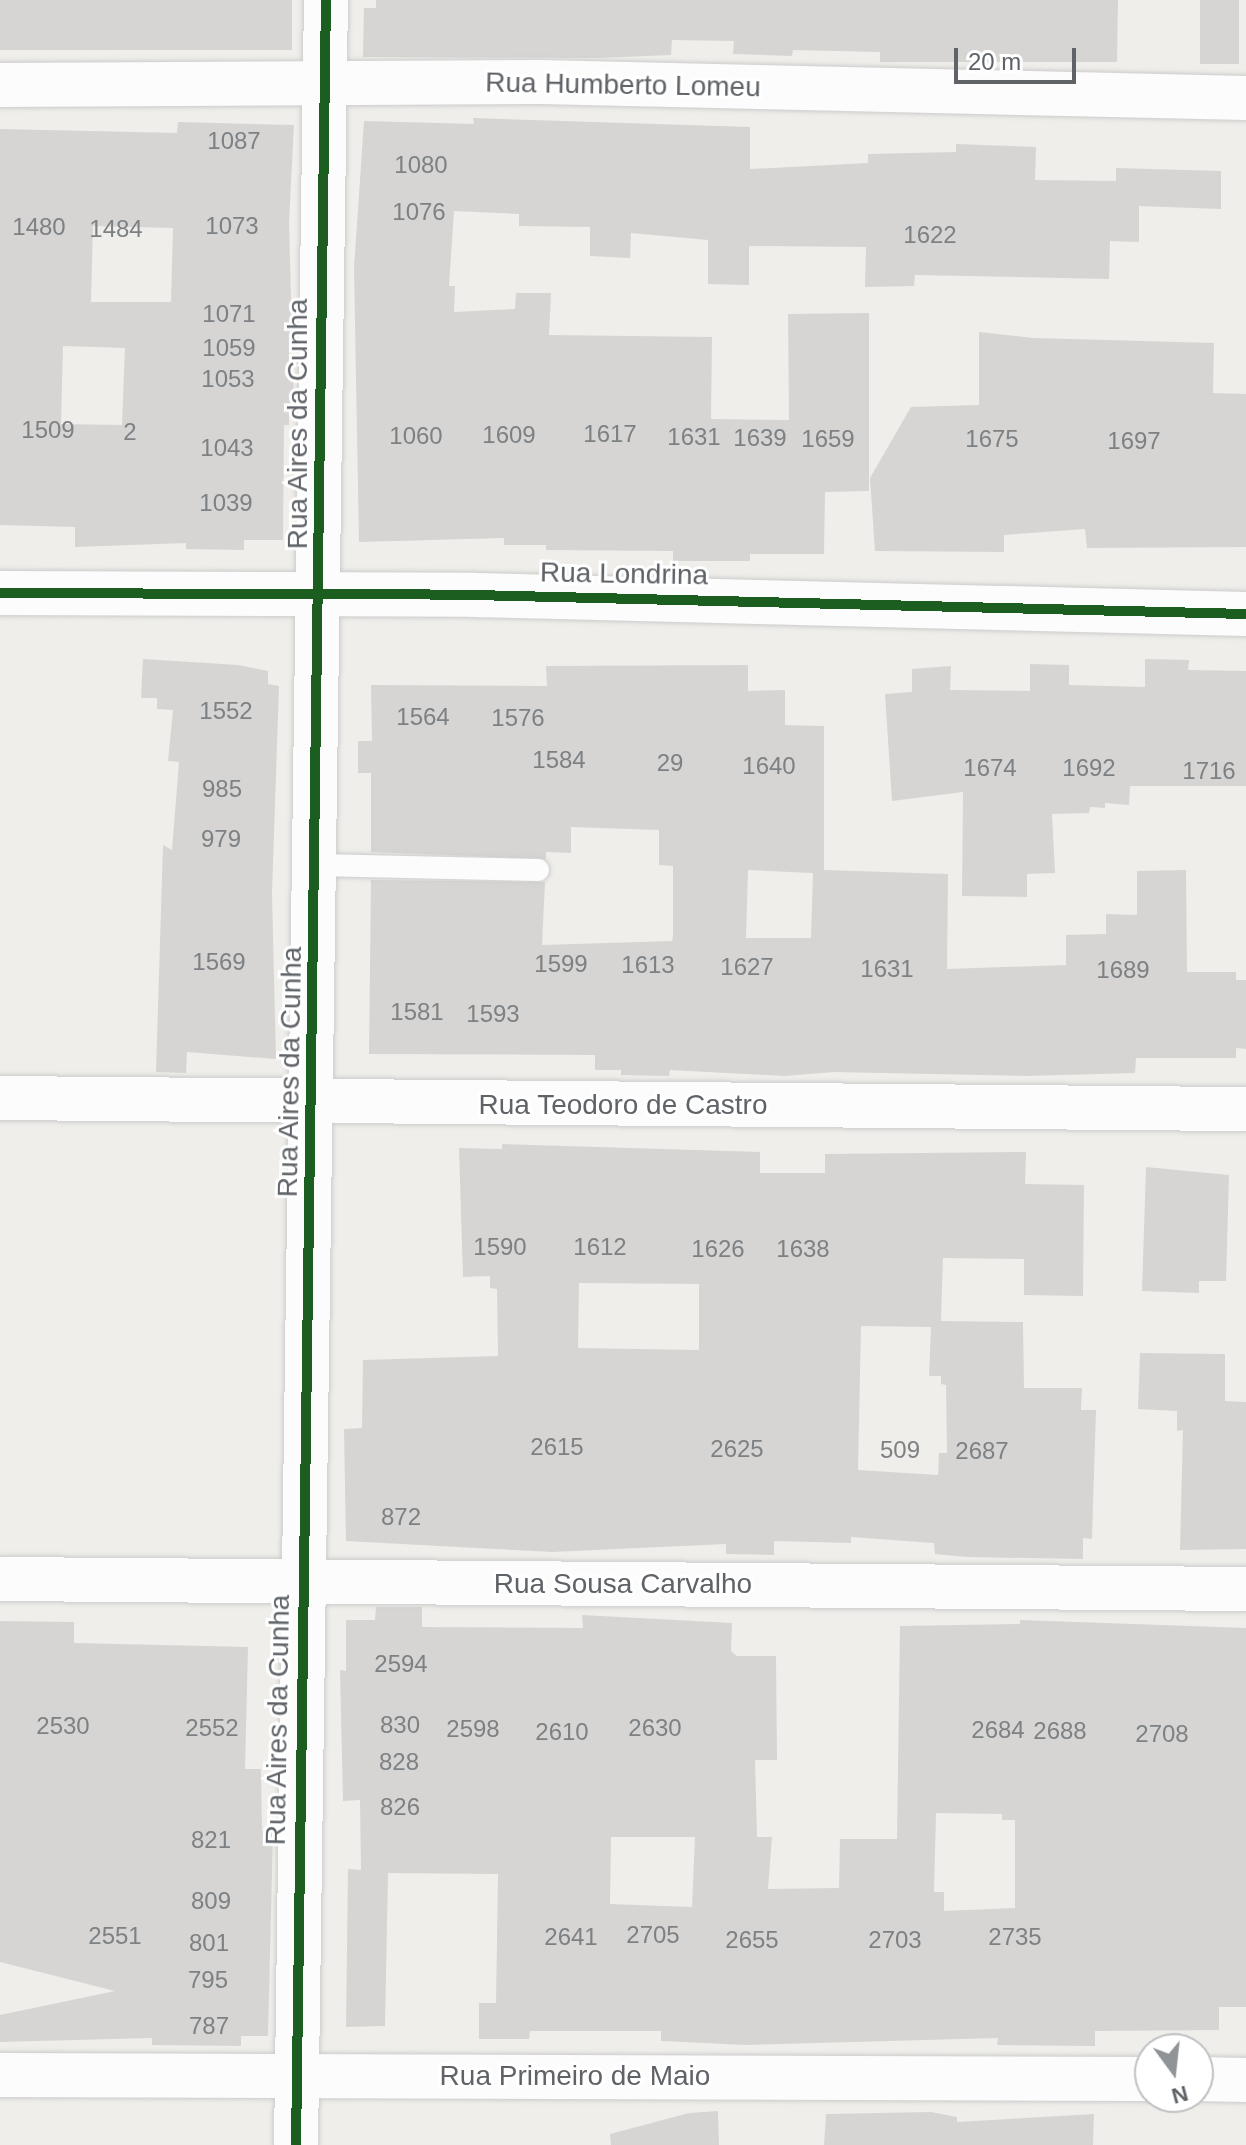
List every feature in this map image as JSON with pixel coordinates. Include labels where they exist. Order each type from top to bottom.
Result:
[{"type":"street","name":"Rua Aires da Cunha","points":[[296,2145],[318,865],[326,0]]},
{"type":"street","name":"Rua Humberto Lomeu","points":[[0,85],[540,82],[1246,98]]},
{"type":"street","name":"Rua Londrina","points":[[0,593],[321,594],[1246,614]]},
{"type":"street","name":"Rua Teodoro de Castro","points":[[0,1098],[1246,1109]]},
{"type":"street","name":"Rua Sousa Carvalho","points":[[0,1579],[1246,1589]]},
{"type":"street","name":"Rua Primeiro de Maio","points":[[0,2075],[1134,2079]]},
{"type":"street","points":[[1214,2079],[1246,2080]]},
{"type":"lane","points":[[318,865],[538,870]]},
{"type":"building","points":[[0,0],[292,0],[292,50],[0,50]]},
{"type":"building","points":[[376,0],[1118,0],[1117,62],[880,62],[880,52],[793,50],[792,56],[733,54],[734,41],[672,40],[671,55],[598,58],[363,57],[364,8],[376,8]]},
{"type":"building","points":[[1200,0],[1239,0],[1239,64],[1200,64]]},
{"type":"building","points":[[473,118],[750,127],[750,169],[868,163],[868,154],[956,152],[956,144],[1036,147],[1035,180],[1116,181],[1116,168],[1221,171],[1221,209],[1139,206],[1139,242],[1110,241],[1109,279],[915,275],[914,286],[865,287],[866,247],[749,246],[749,285],[708,284],[708,240],[631,233],[630,258],[590,256],[590,227],[519,226],[519,214],[454,211],[449,286],[455,286],[454,312],[515,309],[516,293],[551,293],[549,335],[712,337],[711,419],[789,420],[788,314],[869,313],[869,491],[825,492],[824,554],[750,554],[750,561],[673,561],[673,551],[546,550],[546,545],[504,545],[504,538],[359,542],[354,268],[364,121],[474,124]]},
{"type":"building","points":[[178,122],[294,125],[289,222],[294,407],[289,406],[289,425],[284,425],[283,540],[244,540],[244,550],[186,549],[186,543],[75,547],[75,527],[0,525],[0,129],[177,133]],"holes":[[[93,226],[173,228],[171,302],[91,302]],[[63,346],[125,348],[122,425],[61,424]]]},
{"type":"building","points":[[979,332],[1033,338],[1214,343],[1213,393],[1246,394],[1246,547],[1087,548],[1085,529],[1004,535],[1004,552],[875,551],[870,478],[911,407],[979,405]]},
{"type":"building","points":[[143,659],[238,665],[268,671],[268,684],[279,686],[272,893],[276,1059],[187,1052],[186,1073],[156,1072],[163,845],[172,850],[179,762],[168,761],[173,710],[157,709],[157,698],[141,698]]},
{"type":"building","points":[[1145,659],[1189,660],[1188,670],[1246,671],[1246,786],[1130,786],[1129,805],[1105,803],[1105,808],[1090,807],[1089,813],[1052,814],[1055,873],[1027,874],[1027,897],[962,896],[963,792],[892,801],[885,694],[912,692],[912,669],[951,666],[950,690],[1030,691],[1030,664],[1069,665],[1069,685],[1145,687]]},
{"type":"building","points":[[748,665],[748,691],[785,690],[785,725],[824,726],[824,870],[948,874],[947,969],[1066,965],[1066,935],[1106,934],[1106,914],[1137,915],[1137,871],[1186,870],[1187,972],[1236,972],[1236,980],[1246,980],[1246,1049],[1236,1048],[1236,1058],[1136,1058],[1135,1073],[1026,1076],[834,1072],[785,1076],[670,1070],[669,1076],[621,1075],[621,1070],[595,1070],[595,1055],[369,1054],[371,880],[545,882],[542,945],[672,941],[673,866],[659,865],[659,830],[571,827],[571,853],[546,852],[546,859],[371,852],[371,773],[358,773],[358,741],[372,741],[371,685],[547,686],[546,666]],"holes":[[[748,870],[813,873],[811,938],[746,938]]]},
{"type":"building","points":[[502,1144],[760,1152],[760,1173],[825,1173],[825,1154],[1026,1152],[1025,1184],[1084,1185],[1083,1296],[1024,1295],[1024,1259],[943,1258],[941,1321],[1023,1322],[1024,1388],[1082,1388],[1081,1410],[1096,1410],[1092,1539],[1083,1538],[1083,1559],[966,1557],[935,1554],[934,1543],[851,1537],[851,1543],[774,1541],[774,1555],[726,1554],[726,1544],[552,1552],[346,1541],[344,1429],[362,1428],[363,1360],[498,1356],[497,1289],[490,1288],[490,1276],[463,1277],[459,1148],[502,1149]],"holes":[[[579,1283],[699,1284],[699,1350],[578,1348]],[[861,1326],[931,1327],[929,1376],[941,1376],[941,1384],[946,1385],[947,1453],[939,1453],[938,1475],[858,1470]]]},
{"type":"building","points":[[1146,1167],[1229,1175],[1226,1281],[1199,1281],[1199,1293],[1142,1291]]},
{"type":"building","points":[[1140,1353],[1225,1354],[1225,1401],[1246,1402],[1246,1549],[1180,1550],[1183,1430],[1177,1431],[1177,1411],[1138,1409]]},
{"type":"building","points":[[376,1607],[422,1607],[422,1627],[583,1628],[582,1615],[732,1623],[731,1651],[737,1656],[776,1656],[777,1760],[755,1760],[757,1837],[772,1837],[768,1889],[839,1888],[840,1839],[897,1839],[900,1626],[1020,1624],[1020,1620],[1246,1628],[1246,2007],[1219,2007],[1219,2030],[1095,2031],[1095,2046],[997,2045],[998,2038],[746,2045],[661,2041],[661,2031],[530,2031],[529,2039],[479,2039],[479,2003],[496,2003],[498,1874],[388,1873],[385,2026],[346,2027],[348,1869],[361,1870],[360,1800],[343,1801],[340,1670],[346,1671],[346,1620],[375,1620]],"holes":[[[936,1813],[1002,1814],[1002,1820],[1015,1820],[1015,1908],[944,1911],[944,1892],[934,1892]],[[611,1837],[695,1837],[692,1907],[610,1904]]]},
{"type":"building","points":[[0,1621],[74,1622],[74,1643],[248,1647],[245,1769],[261,1769],[262,1831],[273,1831],[268,2036],[241,2036],[241,2046],[152,2045],[152,2038],[0,2042],[0,2015],[115,1991],[0,1962]]},
{"type":"building","points":[[718,2111],[719,2145],[611,2145],[610,2134],[689,2113]]},
{"type":"building","points":[[931,2112],[957,2117],[957,2122],[1094,2114],[1093,2145],[824,2145],[826,2114]]},
{"type":"cycle path","points":[[296,2145],[326,0]]},
{"type":"cycle path","points":[[0,593],[474,595],[1246,614]]}]
